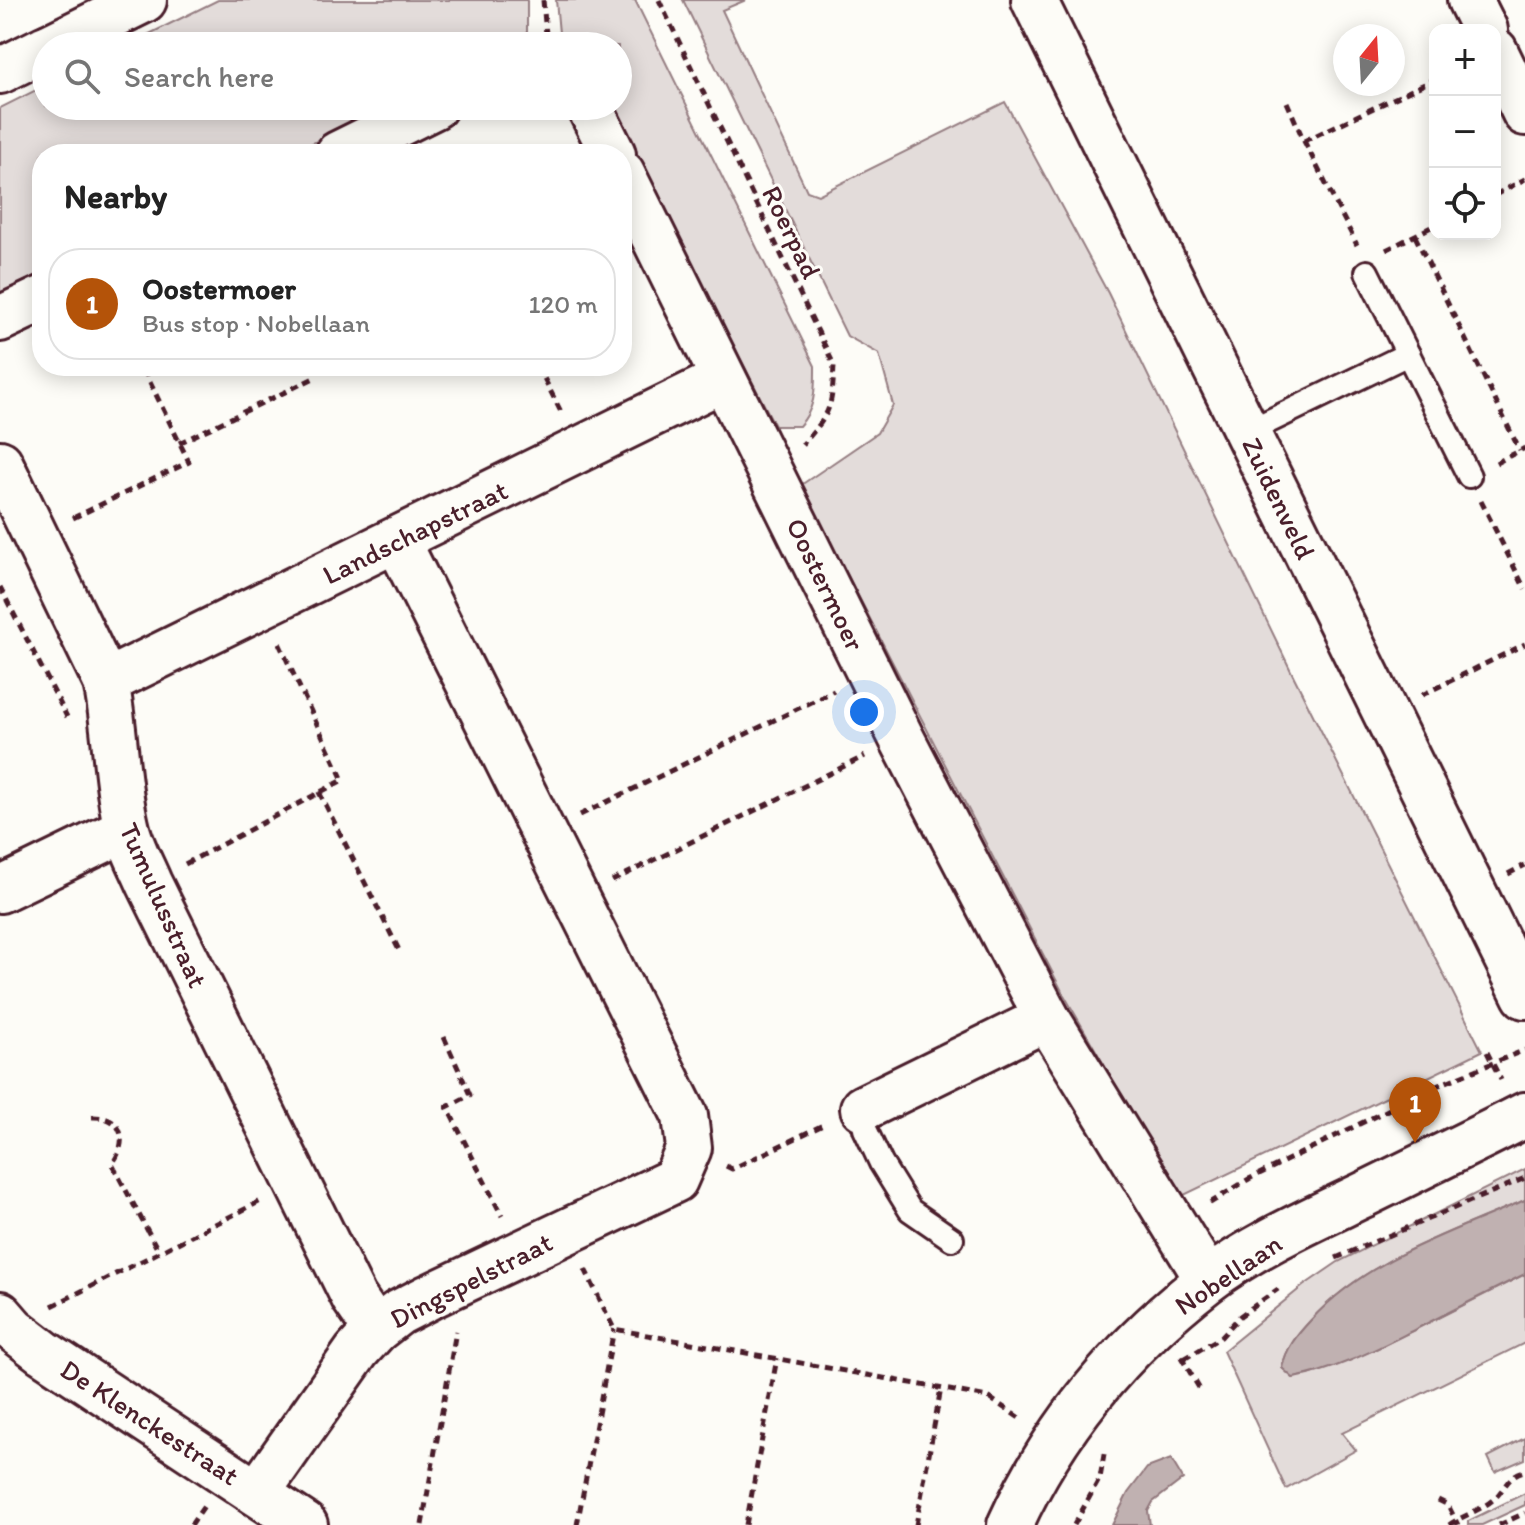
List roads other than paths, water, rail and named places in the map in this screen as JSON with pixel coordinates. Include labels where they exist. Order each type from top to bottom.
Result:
[{"type":"street","points":[[79,32],[144,0]]},
{"type":"street","name":"Zuidenveld","points":[[1034,0],[1525,996]]},
{"type":"street","points":[[1470,0],[1482,24]]},
{"type":"street","points":[[0,71],[32,55]]},
{"type":"street","points":[[1501,63],[1525,113]]},
{"type":"street","points":[[358,144],[407,120]]},
{"type":"street","points":[[596,120],[608,144]]},
{"type":"street","name":"Oostermoer","points":[[632,193],[901,737],[1047,1018],[1208,1280]]},
{"type":"street","points":[[0,319],[32,304]]},
{"type":"street","name":"Landschapstraat","points":[[106,682],[723,379]]},
{"type":"street","name":"Tumulusstraat","points":[[0,463],[106,682],[113,715],[117,778],[126,829],[149,883],[354,1298],[376,1330]]},
{"type":"street","name":"Dingspelstraat","points":[[257,1493],[339,1373],[376,1330],[398,1313],[675,1180],[689,1148],[685,1116],[397,540]]},
{"type":"street","points":[[0,890],[126,829]]},
{"type":"street","points":[[863,1108],[1047,1018]]},
{"type":"street","name":"Nobellaan","points":[[1010,1525],[1062,1431],[1093,1390],[1125,1354],[1208,1280],[1263,1245],[1525,1115]]},
{"type":"street","name":"De Klenckestraat","points":[[7,1322],[43,1352],[305,1525]]},
{"type":"lane","points":[[1366,266],[1469,476]]},
{"type":"lane","points":[[1247,432],[1408,354]]},
{"type":"lane","points":[[863,1108],[865,1129],[881,1163],[910,1210],[952,1239]]},
{"type":"place","name":"Oostermoer","points":[[1415,1143]]}]
